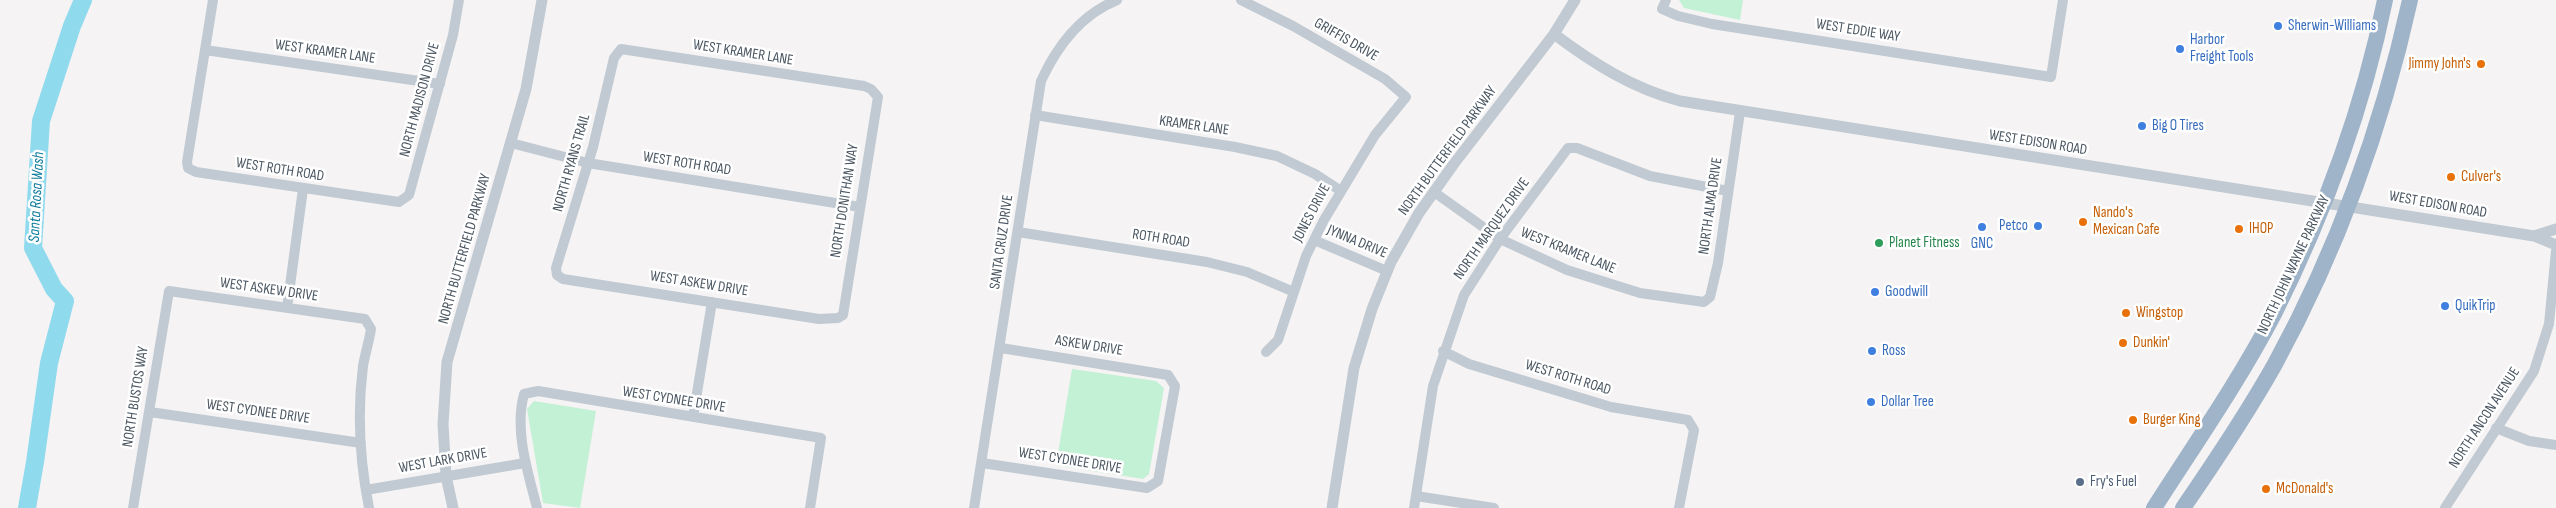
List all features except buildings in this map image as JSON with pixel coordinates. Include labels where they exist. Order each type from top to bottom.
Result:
[{"type":"highway","name":"NORTH JOHN WAYNE PARKWAY","points":[[2154,508],[2225,397],[2274,314],[2325,202],[2358,108],[2385,0]]},
{"type":"highway","name":"NORTH JOHN WAYNE PARKWAY","points":[[2183,508],[2274,365],[2349,205],[2388,91],[2410,0]]},
{"type":"street","points":[[205,50],[213,0]]},
{"type":"street","name":"NORTH MADISON DRIVE","points":[[399,202],[409,195],[440,84],[459,0]]},
{"type":"street","name":"NORTH BUTTERFIELD PARKWAY","points":[[453,508],[446,476],[443,424],[447,362],[526,90],[542,0]]},
{"type":"street","name":"SANTA CRUZ DRIVE","points":[[974,508],[1001,348],[1041,81],[1061,44],[1082,21],[1106,4],[1117,0]]},
{"type":"street","name":"GRIFFIS DRIVE","points":[[1242,0],[1293,26],[1385,79],[1406,98]]},
{"type":"street","name":"NORTH BUTTERFIELD PARKWAY","points":[[1332,508],[1354,368],[1372,309],[1387,271],[1419,213],[1554,34],[1575,0]]},
{"type":"street","name":"WEST EDDIE WAY","points":[[1664,5],[1678,16],[1712,24],[2051,77],[2064,0]]},
{"type":"street","name":"WEST EDISON ROAD","points":[[1554,34],[1589,61],[1644,90],[1680,101],[1740,112],[2349,205],[2534,236],[2556,245]]},
{"type":"street","name":"WEST KRAMER LANE","points":[[614,58],[621,49],[864,86],[871,89]]},
{"type":"street","name":"WEST KRAMER LANE","points":[[205,50],[440,84]]},
{"type":"street","name":"WEST ROTH ROAD","points":[[205,50],[187,162],[188,168],[196,172],[399,202]]},
{"type":"street","name":"NORTH RYANS TRAIL","points":[[557,275],[556,268],[588,163],[614,58]]},
{"type":"street","name":"NORTH DONITHAN WAY","points":[[838,318],[843,315],[878,97],[871,89]]},
{"type":"street","name":"JONES DRIVE","points":[[1266,352],[1278,340],[1314,240],[1341,191],[1375,135],[1406,98]]},
{"type":"street","name":"NORTH ALMA DRIVE","points":[[1704,302],[1710,297],[1718,263],[1740,112]]},
{"type":"street","name":"KRAMER LANE","points":[[1035,115],[1235,146],[1276,156],[1315,174],[1341,191]]},
{"type":"street","name":"WEST ROTH ROAD","points":[[511,143],[588,163],[860,206]]},
{"type":"street","name":"NORTH MARQUEZ DRIVE","points":[[1414,508],[1433,386],[1443,351],[1464,295],[1500,239],[1568,148],[1577,148],[1650,176],[1728,191]]},
{"type":"street","points":[[287,308],[303,189]]},
{"type":"street","name":"WEST KRAMER LANE","points":[[1434,192],[1500,239],[1567,270],[1608,285],[1673,299],[1704,302]]},
{"type":"street","name":"WEST EDISON ROAD","points":[[2534,236],[2556,229]]},
{"type":"street","name":"ROTH ROAD","points":[[1018,232],[1207,262],[1246,272],[1294,292]]},
{"type":"street","name":"JYNNA DRIVE","points":[[1314,240],[1387,271]]},
{"type":"street","name":"NORTH ANCON AVENUE","points":[[2445,508],[2534,371],[2552,325],[2556,251]]},
{"type":"street","name":"WEST ASKEW DRIVE","points":[[557,275],[563,279],[819,319],[838,318]]},
{"type":"street","name":"WEST ASKEW DRIVE","points":[[169,291],[365,319],[371,329],[363,375],[361,443]]},
{"type":"street","name":"NORTH BUSTOS WAY","points":[[133,508],[169,291]]},
{"type":"street","points":[[693,418],[712,302]]},
{"type":"street","name":"ASKEW DRIVE","points":[[1001,348],[1162,373],[1172,379],[1175,386],[1168,434],[1160,475],[1154,486]]},
{"type":"street","name":"WEST ROTH ROAD","points":[[1443,351],[1469,364],[1611,407],[1688,420],[1694,430],[1679,508]]},
{"type":"street","name":"WEST CYDNEE DRIVE","points":[[525,463],[520,410],[524,394],[538,391],[821,438],[810,508]]},
{"type":"street","name":"WEST CYDNEE DRIVE","points":[[150,412],[361,443]]},
{"type":"street","points":[[2496,428],[2529,441],[2556,445]]},
{"type":"street","points":[[361,443],[369,508]]},
{"type":"street","points":[[525,463],[537,508]]},
{"type":"street","name":"WEST LARK DRIVE","points":[[366,490],[525,463]]},
{"type":"street","name":"WEST CYDNEE DRIVE","points":[[982,463],[1139,488],[1154,486]]},
{"type":"street","points":[[1416,496],[1494,508]]},
{"type":"green space","points":[[1679,0],[1743,0],[1740,20],[1684,8]]},
{"type":"green space","points":[[1072,369],[1156,381],[1164,388],[1149,474],[1143,479],[1056,465]]},
{"type":"green space","points":[[534,401],[596,411],[580,508],[543,503],[527,409]]},
{"type":"waterway","name":"Santa Rosa Wash","points":[[27,508],[49,363],[65,301],[54,289],[33,248],[41,121],[72,26],[83,0]]},
{"type":"place","name":"Sherwin-Williams","points":[[2278,26]]},
{"type":"place","name":"Harbor Freight Tools","points":[[2180,49]]},
{"type":"place","name":"Jimmy John's","points":[[2481,64]]},
{"type":"place","name":"Big O Tires","points":[[2142,126]]},
{"type":"place","name":"Culver's","points":[[2451,177]]},
{"type":"place","name":"Nando's Mexican Cafe","points":[[2083,222]]},
{"type":"place","name":"Petco","points":[[2038,226]]},
{"type":"place","name":"GNC","points":[[1982,227]]},
{"type":"place","name":"IHOP","points":[[2239,229]]},
{"type":"place","name":"Planet Fitness","points":[[1879,243]]},
{"type":"place","name":"Goodwill","points":[[1875,292]]},
{"type":"place","name":"QuikTrip","points":[[2445,306]]},
{"type":"place","name":"Wingstop","points":[[2126,313]]},
{"type":"place","name":"Dunkin'","points":[[2123,343]]},
{"type":"place","name":"Ross","points":[[1872,351]]},
{"type":"place","name":"Dollar Tree","points":[[1871,402]]},
{"type":"place","name":"Burger King","points":[[2133,420]]},
{"type":"place","name":"Fry's Fuel","points":[[2080,482]]},
{"type":"place","name":"McDonald's","points":[[2266,489]]}]
